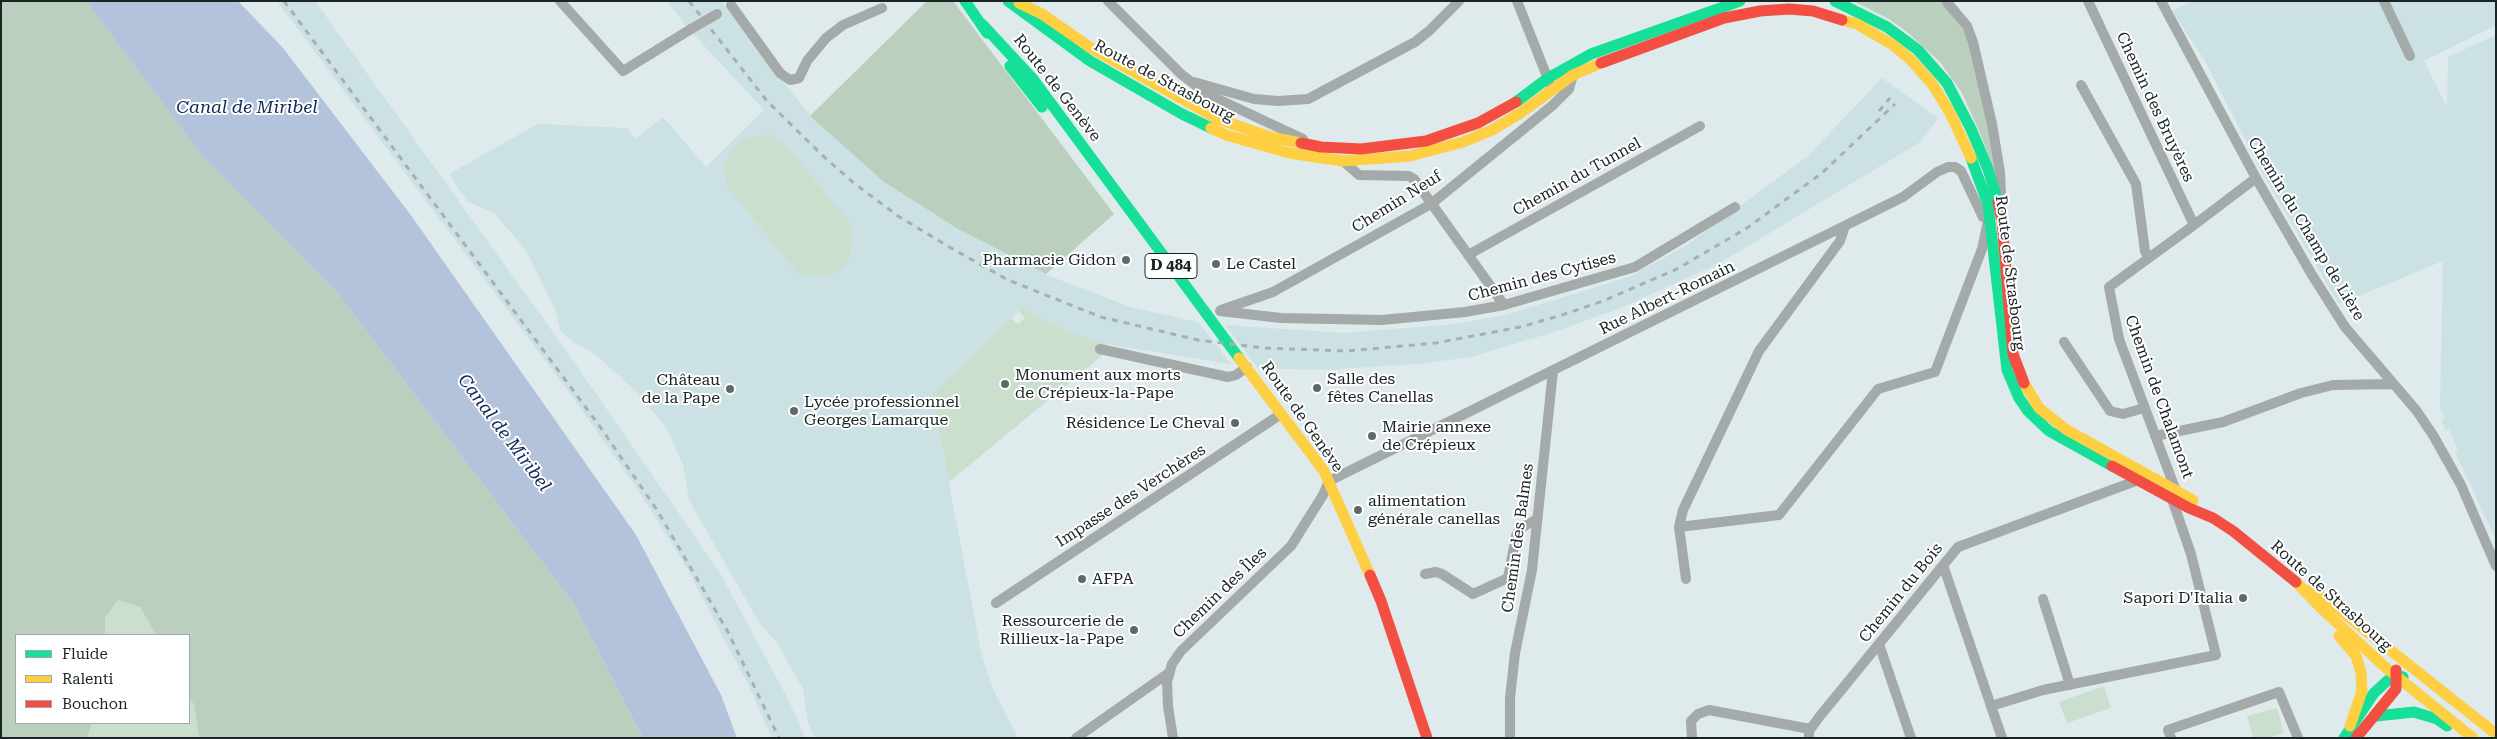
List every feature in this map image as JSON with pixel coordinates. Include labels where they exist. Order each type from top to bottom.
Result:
[{"type":"main road","name":"Route de Genève","points":[[965,1],[982,24],[1002,57],[1080,155],[1102,175],[1247,367],[1329,481],[1381,601],[1428,738]]},
{"type":"main road","name":"Route de Strasbourg","points":[[1008,1],[1090,61],[1136,89],[1217,131],[1267,148],[1343,161],[1410,156],[1463,142],[1499,126],[1550,84],[1591,54],[1740,1]]},
{"type":"main road","name":"Route de Strasbourg","points":[[1017,1],[1042,14],[1090,48],[1218,118],[1270,137],[1322,147],[1361,149],[1426,141],[1478,123],[1550,84],[1648,45],[1724,18],[1745,13],[1789,9],[1807,10],[1857,24],[1892,44],[1911,60],[1933,85],[1950,113],[1966,146],[1983,187],[1993,221],[2013,354],[2023,381],[2039,408],[2067,430],[2158,479],[2175,495],[2233,531],[2299,584],[2320,608],[2397,676],[2473,737]]},
{"type":"main road","name":"Route de Strasbourg","points":[[1835,1],[1887,27],[1918,50],[1947,84],[1988,169],[1998,200],[1993,221],[2003,349],[2007,370],[2019,398],[2049,431],[2159,492],[2175,495],[2235,527],[2496,734]]},
{"type":"main road","points":[[2320,608],[2334,630],[2350,646],[2359,664],[2362,691],[2344,738]]},
{"type":"main road","points":[[2345,613],[2361,632],[2396,664],[2396,690],[2356,738]]},
{"type":"main road","points":[[2350,726],[2374,693],[2387,681],[2397,676],[2430,681]]},
{"type":"main road","points":[[2376,716],[2403,711],[2422,713],[2437,719],[2455,732],[2473,737]]},
{"type":"street","points":[[560,1],[623,71],[717,14],[731,3],[780,73],[790,80],[799,78],[807,61],[826,38],[842,24],[882,8]]},
{"type":"street","points":[[1108,1],[1180,74],[1194,82],[1207,94],[1322,147]]},
{"type":"street","points":[[1194,82],[1254,99],[1278,102],[1308,99],[1415,42],[1429,31],[1458,1]]},
{"type":"street","points":[[1517,1],[1550,84]]},
{"type":"street","points":[[1946,1],[1968,26],[1973,42],[1992,124],[2000,172],[2000,194],[1998,200]]},
{"type":"street","name":"Chemin des Bruyères","points":[[2088,1],[2194,226]]},
{"type":"street","name":"Chemin du Champ de Lière","points":[[2161,1],[2256,178],[2345,327],[2416,410],[2433,434],[2461,485],[2496,566]]},
{"type":"street","points":[[2384,1],[2410,56]]},
{"type":"street","name":"Chemin Neuf","points":[[1209,317],[1220,311],[1273,292],[1431,204],[1554,106],[1569,89],[1573,75]]},
{"type":"street","points":[[2081,85],[2136,184],[2145,251],[2149,258]]},
{"type":"street","name":"Chemin du Tunnel","points":[[1468,255],[1700,126]]},
{"type":"street","points":[[1343,161],[1359,175],[1409,176],[1414,179],[1504,305]]},
{"type":"street","name":"Rue Albert-Romain","points":[[1329,481],[1903,197],[1937,172],[1955,167],[1960,171],[1983,217],[1993,221]]},
{"type":"street","name":"Chemin de Chalamont","points":[[2070,685],[2216,655],[2175,495],[2119,339],[2108,287],[2194,226],[2256,178]]},
{"type":"street","name":"Chemin des Cytises","points":[[1220,311],[1280,318],[1382,320],[1465,312],[1504,305],[1635,267],[1736,207]]},
{"type":"street","points":[[1680,527],[1779,515],[1878,389],[1935,372],[1993,221]]},
{"type":"street","points":[[1686,579],[1680,527],[1683,510],[1759,351],[1840,240],[1845,226]]},
{"type":"street","points":[[2064,342],[2110,410],[2123,414],[2144,408]]},
{"type":"street","points":[[1100,350],[1228,377],[1236,375],[1247,367]]},
{"type":"street","name":"Chemin des Balmes","points":[[1510,738],[1510,698],[1515,653],[1532,570],[1553,371]]},
{"type":"street","points":[[2155,436],[2223,422],[2301,392],[2333,385],[2392,384]]},
{"type":"street","name":"Impasse des Verchères","points":[[996,603],[1281,414]]},
{"type":"street","points":[[2136,479],[2158,479]]},
{"type":"street","name":"Chemin du Bois","points":[[1810,734],[1879,644],[1958,547],[2136,479]]},
{"type":"street","name":"Chemin des Îles","points":[[1173,738],[1168,706],[1167,682],[1181,651],[1291,546],[1323,495],[1329,481]]},
{"type":"street","points":[[1425,574],[1436,572],[1442,574],[1473,594],[1508,578],[1516,536],[1520,528],[1537,519]]},
{"type":"street","points":[[1943,565],[2002,738]]},
{"type":"street","points":[[1991,706],[2021,695],[2070,685],[2043,600]]},
{"type":"street","points":[[1879,644],[1911,738]]},
{"type":"street","points":[[1076,738],[1170,672]]},
{"type":"street","points":[[2171,738],[2168,730],[2279,692],[2298,738]]},
{"type":"street","points":[[1692,738],[1691,721],[1698,714],[1709,710],[1810,734]]},
{"type":"shaded area","points":[[277,1],[315,1],[565,349],[720,573],[789,701],[805,738],[772,738],[748,684],[685,565],[638,490],[577,403]]},
{"type":"shaded area","name":"Lycée professionnel Georges Lamarque","points":[[667,1],[721,1],[810,116],[884,182],[958,229],[1047,275],[1130,307],[1198,322],[1231,364],[1106,344],[1065,330],[1021,309],[932,394],[981,652],[992,687],[1018,738],[815,738],[808,722],[803,689],[777,643],[760,624],[689,500],[683,465],[667,429],[638,393],[596,355],[575,343],[561,332],[555,309],[526,250],[493,212],[468,202],[449,174],[538,124],[627,128],[636,139],[663,117],[706,167],[764,110],[686,26]]},
{"type":"shaded area","points":[[2192,1],[2496,1],[2496,25],[2424,61],[2447,107],[2448,57],[2496,35],[2496,540],[2455,452],[2458,450],[2449,429],[2446,431],[2441,420],[2445,419],[2440,409],[2443,261],[2339,304],[2265,178],[2204,59],[2172,11]]},
{"type":"shaded area","points":[[1882,78],[1938,118],[1920,142],[1720,263],[1618,309],[1557,331],[1471,357],[1417,364],[1320,370],[1258,368],[1225,325],[1344,333],[1456,324],[1509,314],[1629,277],[1684,247],[1808,156]]},
{"type":"green space","points":[[1,1],[86,1],[202,156],[336,291],[574,604],[643,738],[199,738],[194,704],[190,700],[190,634],[155,634],[140,607],[118,600],[105,618],[105,634],[15,634],[15,724],[92,724],[87,738],[1,738]]},
{"type":"green space","points":[[927,1],[953,1],[1114,214],[1046,274],[958,229],[884,182],[810,116]]},
{"type":"green space","points":[[1853,1],[1939,1],[1954,15],[1968,39],[1990,131],[1996,176],[1962,93],[1940,62],[1907,32],[1889,19]]},
{"type":"green space","points":[[768,135],[784,143],[851,224],[851,254],[845,265],[835,273],[818,277],[797,272],[726,185],[724,166],[734,146],[745,138]]},
{"type":"green space","points":[[1021,308],[1065,330],[1106,344],[1104,354],[949,482],[932,394],[1011,318],[1018,324],[1025,318],[1019,311]]},
{"type":"green space","points":[[118,600],[140,607],[155,634],[105,634],[105,618]]},
{"type":"green space","points":[[2104,686],[2111,708],[2067,723],[2059,702]]},
{"type":"green space","points":[[190,700],[194,704],[199,738],[87,738],[92,724],[190,724]]},
{"type":"green space","points":[[2277,708],[2284,733],[2267,738],[2253,738],[2247,716]]},
{"type":"water","name":"Canal de Miribel","points":[[86,1],[238,1],[283,48],[410,214],[636,535],[721,695],[737,738],[643,738],[574,604],[336,291],[202,156]]},
{"type":"railway","points":[[284,1],[601,428],[657,510],[728,632],[779,738]]},
{"type":"railway","points":[[689,1],[767,101],[823,156],[855,184],[898,216],[1008,280],[1101,317],[1198,340],[1263,348],[1347,351],[1436,343],[1520,327],[1603,301],[1677,269],[1747,228],[1822,173],[1895,104]]},
{"type":"railway","points":[[1879,111],[1890,98]]},
{"type":"traffic: fast","points":[[965,1],[987,33]]},
{"type":"traffic: fast","points":[[1008,1],[1090,61],[1182,114],[1211,128]]},
{"type":"traffic: fast","points":[[1516,102],[1548,78],[1591,54],[1740,1]]},
{"type":"traffic: fast","points":[[1835,1],[1887,27],[1918,50],[1947,83],[1971,129],[1988,169],[1998,202]]},
{"type":"traffic: fast","points":[[982,24],[1033,79],[1239,358]]},
{"type":"traffic: fast","points":[[1010,66],[1042,107]]},
{"type":"traffic: fast","points":[[1971,158],[1988,204],[2007,370],[2019,398],[2028,411],[2049,431],[2112,466]]},
{"type":"traffic: fast","points":[[2344,738],[2374,693],[2387,681],[2397,676],[2403,677]]},
{"type":"traffic: fast","points":[[2376,716],[2414,712],[2437,719],[2447,726]]},
{"type":"traffic: slow","points":[[1019,3],[1042,14],[1091,48],[1218,119],[1270,137],[1301,143]]},
{"type":"traffic: slow","points":[[1842,20],[1857,24],[1893,45],[1911,60],[1933,85],[1950,113],[1971,158]]},
{"type":"traffic: slow","points":[[1211,128],[1226,135],[1289,153],[1343,161],[1410,156],[1463,142],[1492,130],[1519,114],[1573,75],[1601,63]]},
{"type":"traffic: slow","points":[[1239,358],[1324,471],[1370,575]]},
{"type":"traffic: slow","points":[[2024,383],[2039,408],[2067,430],[2193,500]]},
{"type":"traffic: slow","points":[[2296,582],[2321,608],[2385,667],[2473,738]]},
{"type":"traffic: slow","points":[[2312,588],[2496,734]]},
{"type":"traffic: slow","points":[[2339,636],[2356,656],[2361,672],[2362,691],[2350,726]]},
{"type":"traffic: jam","points":[[1601,63],[1724,18],[1760,11],[1789,9],[1813,11],[1842,20]]},
{"type":"traffic: jam","points":[[1301,143],[1321,147],[1361,149],[1426,141],[1478,123],[1516,102]]},
{"type":"traffic: jam","points":[[1998,202],[2002,221],[2013,354],[2024,383]]},
{"type":"traffic: jam","points":[[2112,466],[2189,508],[2213,518],[2233,531],[2296,582]]},
{"type":"traffic: jam","points":[[1370,575],[1381,601],[1427,738]]},
{"type":"traffic: jam","points":[[2356,738],[2396,689],[2396,670]]},
{"type":"place","name":"Pharmacie Gidon","points":[[1126,260]]},
{"type":"place","name":"Le Castel","points":[[1216,264]]},
{"type":"place","name":"Monument aux morts de Crépieux-la-Pape","points":[[1005,384]]},
{"type":"place","name":"Salle des fêtes Canellas","points":[[1317,388]]},
{"type":"place","name":"Château de la Pape","points":[[730,389]]},
{"type":"place","name":"Lycée professionnel Georges Lamarque","points":[[794,411]]},
{"type":"place","name":"Résidence Le Cheval","points":[[1235,423]]},
{"type":"place","name":"Mairie annexe de Crépieux","points":[[1372,436]]},
{"type":"place","name":"alimentation générale canellas","points":[[1358,510]]},
{"type":"place","name":"AFPA","points":[[1082,579]]},
{"type":"place","name":"Sapori D'Italia","points":[[2243,598]]},
{"type":"place","name":"Ressourcerie de Rillieux-la-Pape","points":[[1134,630]]}]
